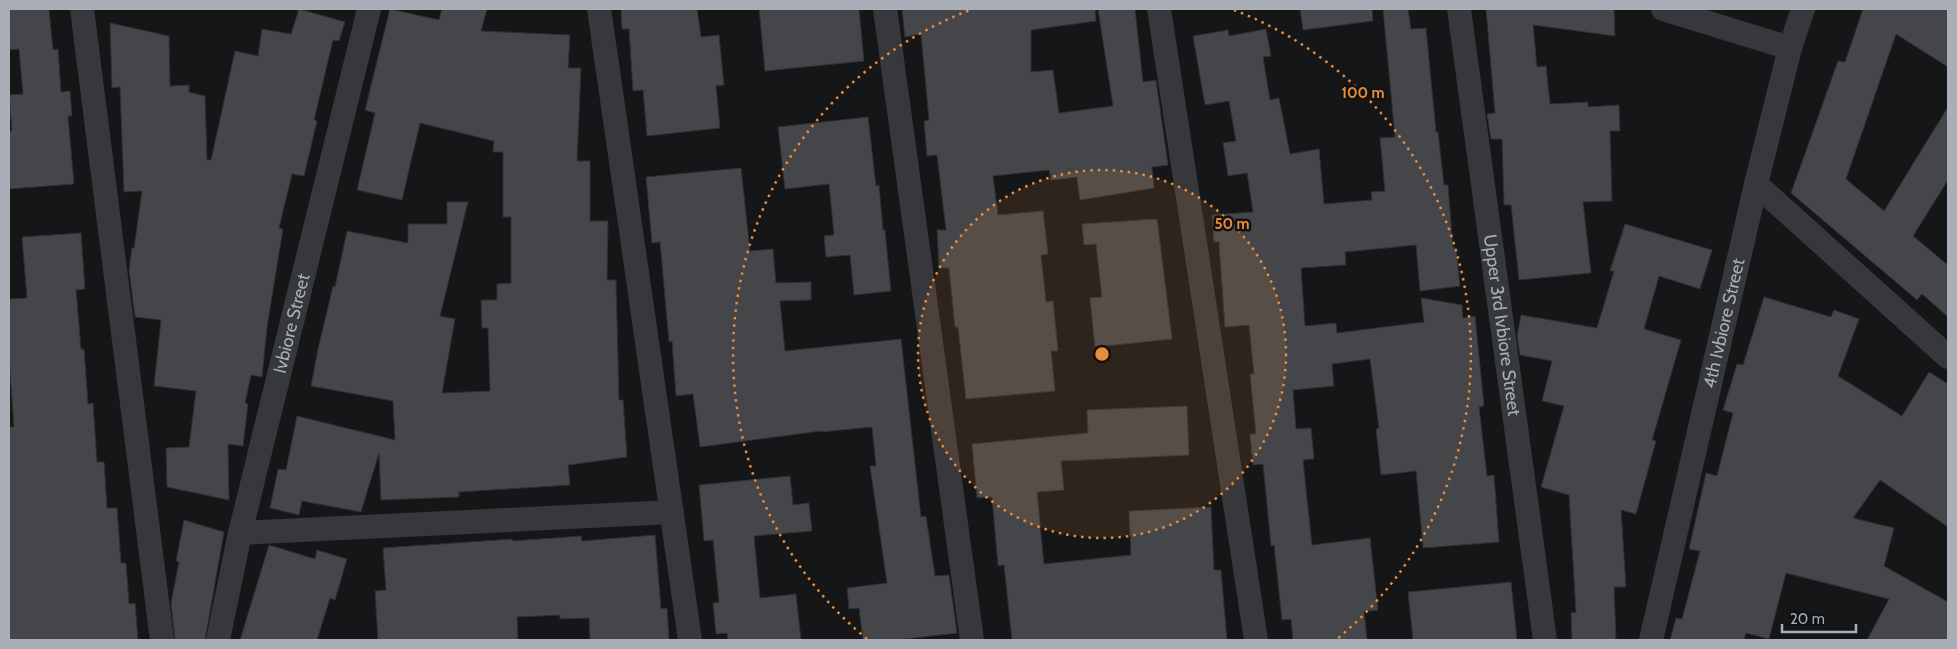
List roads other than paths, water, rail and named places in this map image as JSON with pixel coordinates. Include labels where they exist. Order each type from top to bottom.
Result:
[{"type":"street","points":[[82,9],[162,640]]},
{"type":"street","name":"Ivbiore Street","points":[[218,640],[240,533],[369,9]]},
{"type":"street","points":[[599,9],[690,640]]},
{"type":"street","points":[[885,9],[972,640]]},
{"type":"street","points":[[1158,9],[1256,640]]},
{"type":"street","name":"Upper 3rd Ivbiore Street","points":[[1459,9],[1545,640]]},
{"type":"street","points":[[1663,9],[1790,48]]},
{"type":"street","name":"4th Ivbiore Street","points":[[1651,640],[1756,184],[1790,48],[1803,9]]},
{"type":"street","points":[[1756,184],[1948,357]]},
{"type":"street","points":[[240,533],[672,512]]}]
